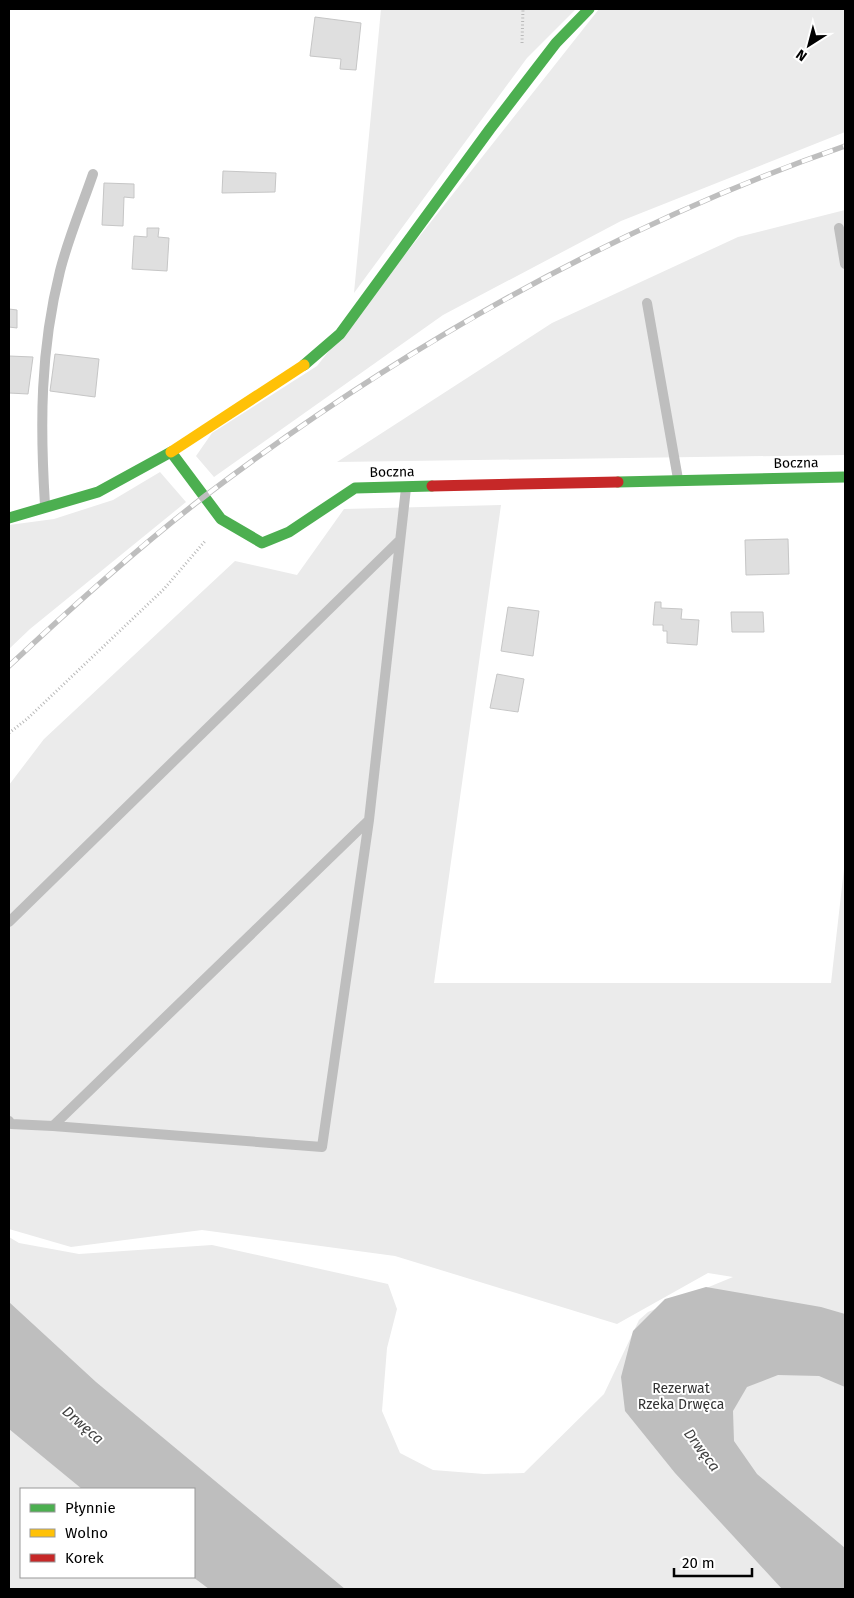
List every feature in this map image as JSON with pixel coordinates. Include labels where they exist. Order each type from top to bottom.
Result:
[{"type":"street","points":[[9,518],[98,492],[171,452],[301,368],[340,334],[490,128],[556,43],[589,9]]},
{"type":"street","name":"Boczna","points":[[171,452],[221,519],[262,544],[288,532],[356,488],[845,477]]},
{"type":"lane","points":[[45,509],[40,427],[46,338],[60,270],[93,174]]},
{"type":"lane","points":[[838,228],[845,264]]},
{"type":"lane","points":[[647,303],[678,480]]},
{"type":"lane","points":[[9,1121],[12,1124],[322,1147],[369,820],[406,486]]},
{"type":"lane","points":[[9,922],[400,540]]},
{"type":"lane","points":[[53,1126],[369,820]]},
{"type":"path","points":[[9,733],[27,719],[164,589],[221,519]]},
{"type":"green space","points":[[381,9],[576,9],[527,58],[354,293]]},
{"type":"green space","points":[[599,9],[845,9],[845,132],[621,221],[443,315],[214,477],[196,456],[212,433],[317,366]]},
{"type":"green space","points":[[845,210],[845,455],[337,462],[552,323],[738,237]]},
{"type":"green space","points":[[160,472],[186,502],[30,629],[9,649],[9,525],[54,519],[113,500]]},
{"type":"green space","points":[[501,505],[434,983],[831,983],[845,860],[845,1589],[9,1589],[9,1237],[19,1243],[79,1254],[212,1245],[388,1284],[397,1309],[387,1348],[382,1411],[400,1453],[433,1470],[484,1474],[524,1473],[604,1394],[639,1320],[648,1312],[733,1277],[708,1273],[617,1324],[395,1256],[202,1230],[71,1247],[9,1229],[9,785],[44,739],[235,561],[297,575],[344,509]]},
{"type":"water","name":"Rezerwat Rzeka Drwęca","points":[[706,1287],[821,1307],[845,1314],[845,1387],[819,1376],[778,1375],[747,1387],[733,1411],[734,1441],[757,1474],[845,1548],[845,1589],[782,1589],[675,1473],[625,1411],[621,1377],[633,1331],[665,1299]]},
{"type":"water","name":"Drwęca","points":[[9,1302],[96,1382],[345,1589],[209,1589],[194,1578],[195,1488],[81,1488],[9,1429]]},
{"type":"building","points":[[315,17],[361,23],[356,70],[340,69],[341,59],[310,56]]},
{"type":"building","points":[[223,171],[276,173],[275,192],[222,193]]},
{"type":"building","points":[[104,183],[134,184],[134,198],[124,197],[123,226],[102,225]]},
{"type":"building","points":[[147,228],[159,228],[158,237],[169,238],[167,271],[132,269],[134,236],[147,237]]},
{"type":"building","points":[[9,309],[17,310],[17,328],[9,327]]},
{"type":"building","points":[[55,354],[99,359],[95,397],[50,391]]},
{"type":"building","points":[[9,356],[33,357],[28,394],[9,393]]},
{"type":"building","points":[[788,539],[789,574],[746,575],[745,540]]},
{"type":"building","points":[[655,602],[661,602],[661,608],[682,609],[681,619],[699,620],[697,645],[667,643],[667,631],[663,631],[663,625],[653,625]]},
{"type":"building","points":[[508,607],[539,611],[533,656],[501,651]]},
{"type":"building","points":[[731,612],[763,612],[764,632],[732,632]]},
{"type":"building","points":[[497,674],[524,679],[518,712],[490,708]]},
{"type":"railway","points":[[9,666],[105,579],[205,496],[279,442],[354,391],[432,342],[512,296],[593,253],[675,214],[759,178],[845,146]]},
{"type":"traffic: fast","points":[[304,365],[340,334],[490,129],[556,43],[589,9]]},
{"type":"traffic: fast","points":[[9,518],[98,492],[171,452],[221,519],[262,543],[289,532],[355,488],[432,486]]},
{"type":"traffic: fast","points":[[618,482],[845,477]]},
{"type":"traffic: slow","points":[[171,452],[304,365]]},
{"type":"traffic: jam","points":[[432,486],[618,482]]}]
